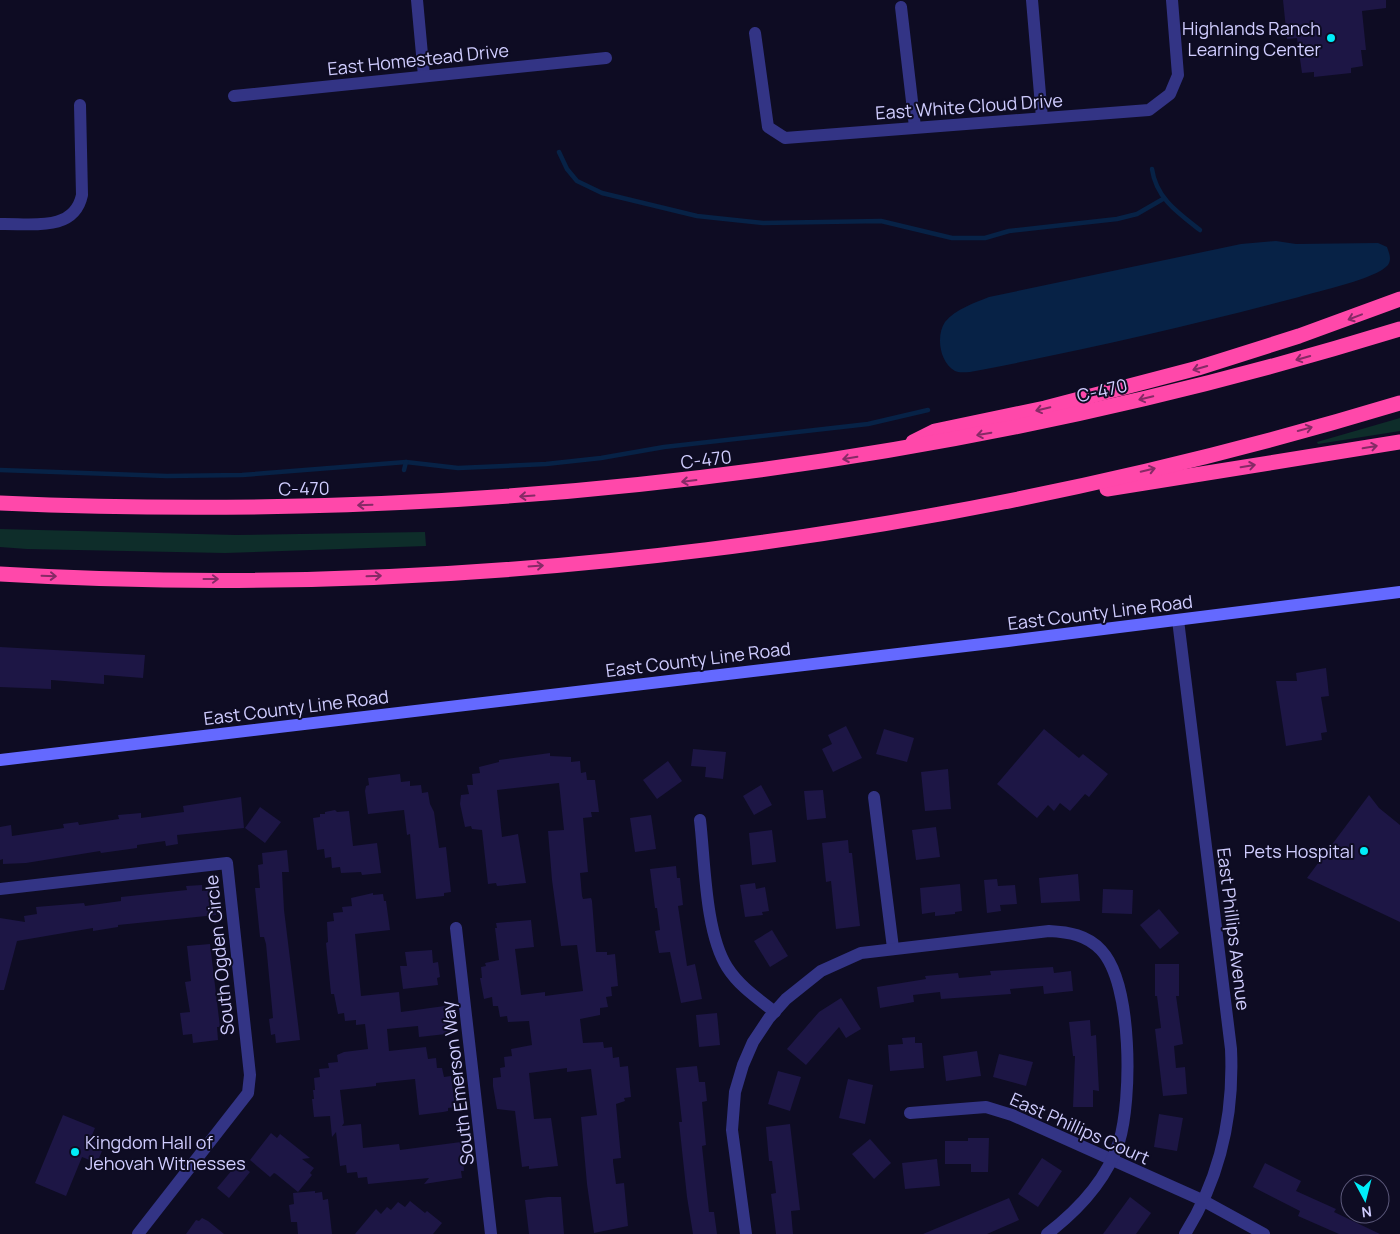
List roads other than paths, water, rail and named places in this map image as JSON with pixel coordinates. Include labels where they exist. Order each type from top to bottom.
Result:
[{"type":"highway","points":[[898,450],[935,431],[1045,408],[1198,368],[1314,331],[1400,299]]},
{"type":"highway","name":"C-470","points":[[0,503],[232,508],[475,499],[682,481],[898,450],[1083,414],[1277,365],[1400,329]]},
{"type":"highway","points":[[0,574],[126,579],[252,579],[406,574],[509,568],[736,546],[1015,499],[1210,455],[1400,402]]},
{"type":"highway","points":[[1015,499],[1032,504],[1200,473],[1400,442]]},
{"type":"main road","name":"East County Line Road","points":[[0,760],[1400,592]]},
{"type":"street","points":[[417,0],[424,76]]},
{"type":"street","points":[[1032,0],[1042,118]]},
{"type":"street","name":"East White Cloud Drive","points":[[755,33],[768,127],[786,138],[1149,110],[1170,94],[1178,75],[1172,0]]},
{"type":"street","points":[[902,7],[915,127]]},
{"type":"street","name":"East Homestead Drive","points":[[234,96],[606,58]]},
{"type":"street","points":[[0,224],[66,220],[80,206],[82,195],[80,105]]},
{"type":"street","name":"East Phillips Avenue","points":[[1178,620],[1232,1057],[1231,1106],[1225,1138],[1213,1176],[1185,1234]]},
{"type":"street","points":[[874,797],[893,948]]},
{"type":"street","points":[[700,820],[711,923],[720,953],[727,968],[746,990],[774,1012]]},
{"type":"street","name":"South Ogden Circle","points":[[0,889],[227,863],[250,1075],[248,1093],[138,1234]]},
{"type":"street","name":"South Emerson Way","points":[[456,928],[491,1234]]},
{"type":"street","points":[[746,1234],[732,1130],[732,1110],[743,1065],[753,1042],[774,1012],[805,982],[821,971],[861,953],[1049,931],[1068,932],[1082,937],[1102,951],[1115,970],[1120,989],[1128,1066],[1124,1113],[1119,1142],[1111,1160],[1083,1202],[1047,1234]]},
{"type":"street","name":"East Phillips Court","points":[[910,1113],[986,1107],[1012,1115],[1202,1200],[1264,1234]]},
{"type":"water","points":[[1276,241],[1296,244],[1378,243],[1387,247],[1390,260],[1388,265],[1382,270],[1372,275],[1332,288],[1176,328],[1053,356],[970,372],[958,372],[950,367],[942,355],[940,341],[942,327],[949,317],[989,297],[1241,244]]},
{"type":"waterway","points":[[559,152],[567,169],[577,181],[602,193],[697,216],[763,223],[881,221],[952,238],[985,238],[1009,231],[1117,219],[1137,214],[1163,199]]},
{"type":"waterway","points":[[1152,169],[1154,179],[1163,197],[1176,211],[1200,230]]},
{"type":"waterway","points":[[0,470],[167,476],[242,475],[406,462],[458,468],[546,464],[601,458],[664,447],[868,424],[928,410]]},
{"type":"waterway","points":[[404,470],[406,462]]},
{"type":"place","name":"Highlands Ranch Learning Center","points":[[1331,38]]},
{"type":"place","name":"Pets Hospital","points":[[1364,851]]},
{"type":"place","name":"Kingdom Hall of Jehovah Witnesses","points":[[75,1152]]}]
